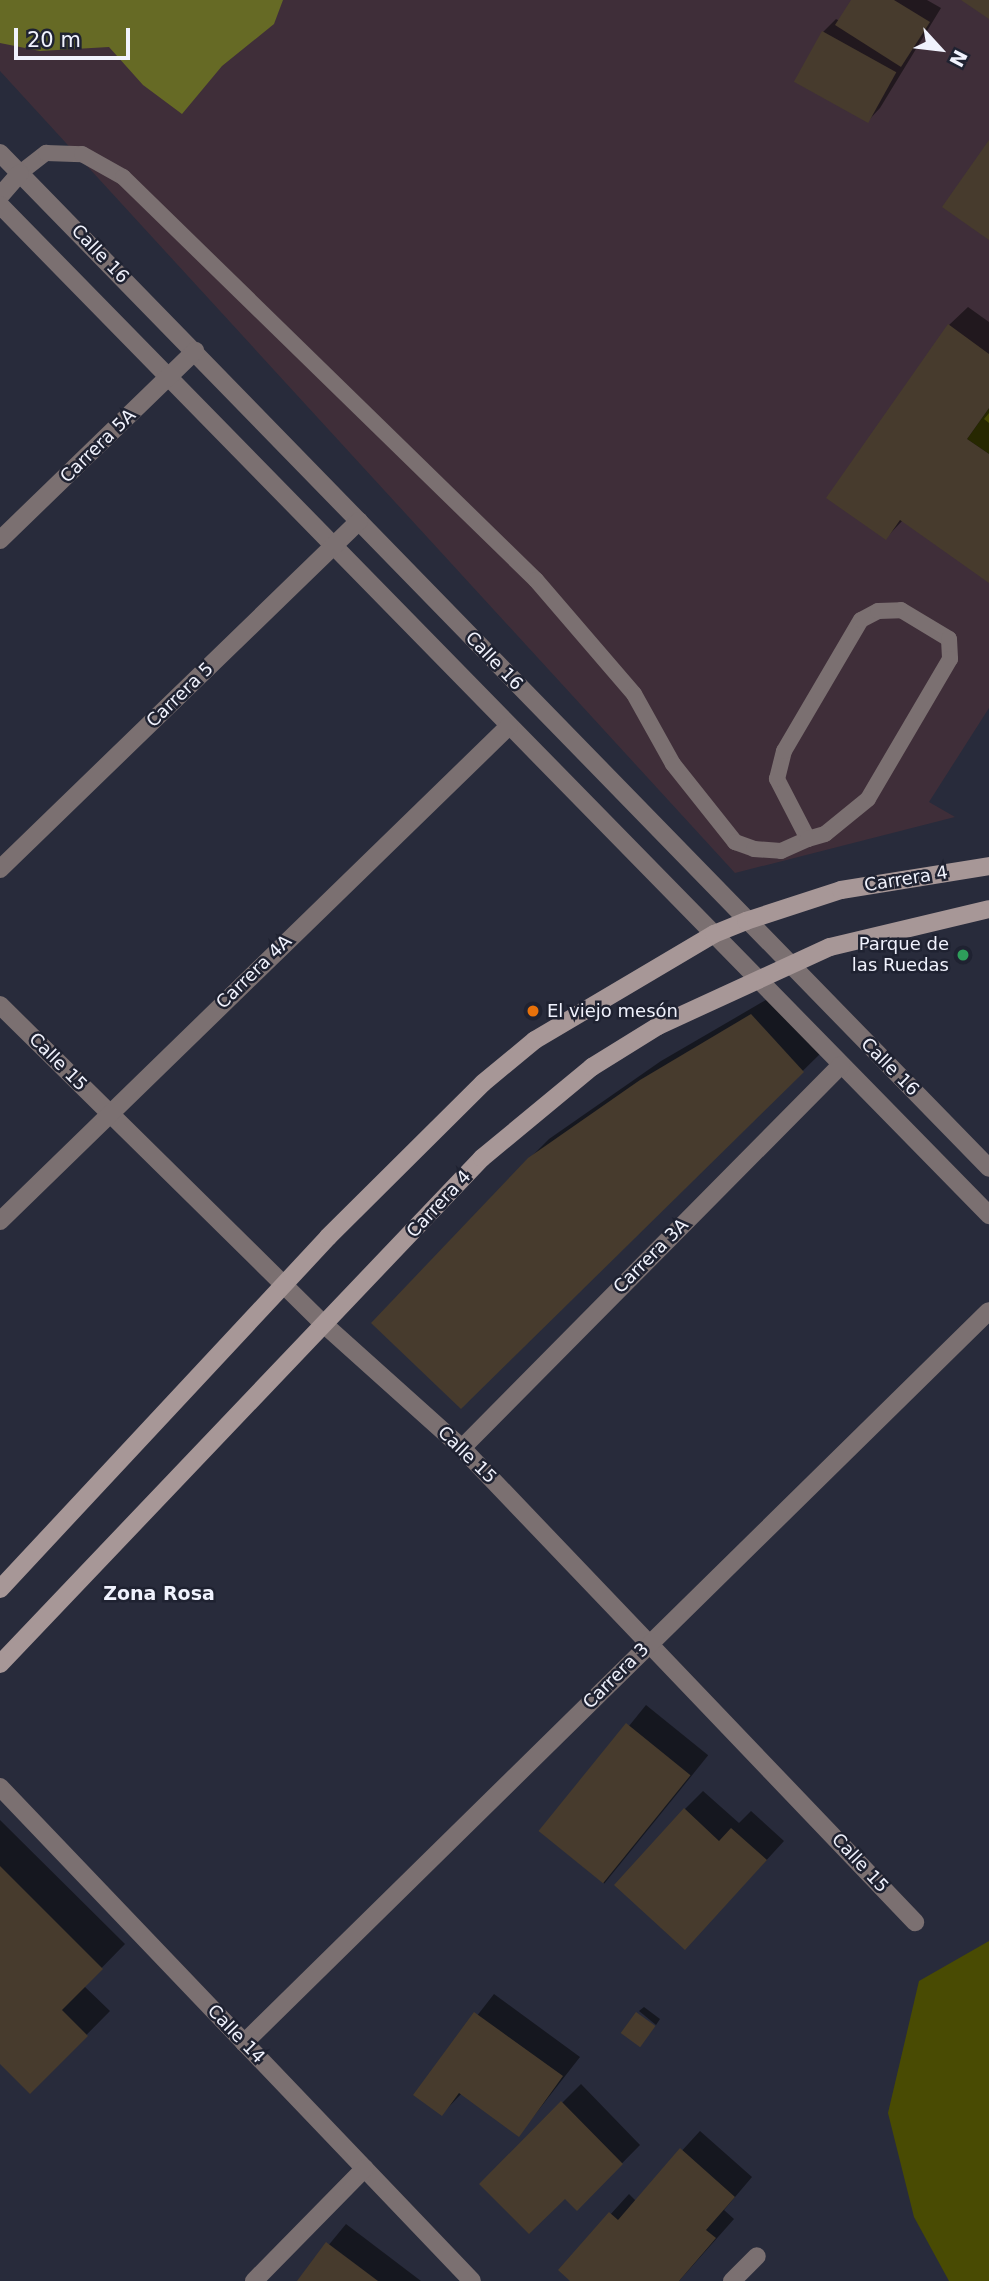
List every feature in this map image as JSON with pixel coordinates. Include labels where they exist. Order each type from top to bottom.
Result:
[{"type":"main road","name":"Carrera 4","points":[[0,1589],[283,1284],[482,1083],[535,1040],[714,934],[841,890],[989,866]]},
{"type":"main road","name":"Carrera 4","points":[[0,1664],[326,1326],[482,1158],[531,1114],[592,1067],[658,1026],[789,964],[873,935],[989,909]]},
{"type":"street","name":"Calle 16","points":[[0,153],[746,922],[989,1168]]},
{"type":"street","points":[[0,196],[20,173]]},
{"type":"street","name":"Calle 16","points":[[0,205],[989,1215]]},
{"type":"street","name":"Carrera 5A","points":[[0,540],[194,351]]},
{"type":"street","name":"Carrera 5","points":[[0,869],[359,521]]},
{"type":"street","name":"Carrera 4A","points":[[0,1221],[108,1112],[509,726]]},
{"type":"street","name":"Calle 15","points":[[0,1005],[326,1326],[462,1448],[651,1641],[915,1922]]},
{"type":"street","name":"Carrera 3A","points":[[462,1448],[841,1065]]},
{"type":"street","name":"Carrera 3","points":[[244,2043],[989,1311]]},
{"type":"street","name":"Calle 14","points":[[0,1787],[472,2281]]},
{"type":"street","points":[[254,2281],[365,2168]]},
{"type":"street","points":[[732,2281],[757,2256]]},
{"type":"lane","points":[[20,173],[46,153],[82,154],[123,177],[536,580],[634,694],[673,764],[735,842],[754,849],[781,851],[825,834],[868,799],[950,659],[949,639],[901,610],[878,611],[861,620],[784,751],[777,779],[808,839]]},
{"type":"shaded area","points":[[0,0],[989,0],[989,708],[929,802],[955,817],[735,873],[0,71]]},
{"type":"shaded area","points":[[989,408],[989,454],[967,439]]},
{"type":"shaded area","points":[[989,1941],[989,2281],[949,2281],[914,2217],[888,2113],[919,1981]]},
{"type":"green space","points":[[0,0],[283,0],[274,24],[222,66],[182,114],[143,85],[109,47],[40,51],[0,43]]},
{"type":"building","points":[[851,0],[894,0],[930,22],[901,67],[835,25]]},
{"type":"building","points":[[961,0],[989,0],[989,19]]},
{"type":"building","points":[[822,31],[896,72],[868,123],[794,82]]},
{"type":"building","points":[[989,140],[989,240],[942,207]]},
{"type":"building","points":[[948,324],[989,354],[989,408],[967,439],[989,454],[989,583],[900,520],[886,540],[826,498]]},
{"type":"building","points":[[751,1014],[804,1072],[461,1409],[371,1323],[528,1158],[640,1080]]},
{"type":"building","points":[[626,1723],[691,1775],[603,1883],[539,1831]]},
{"type":"building","points":[[684,1808],[719,1841],[731,1828],[767,1860],[685,1950],[614,1885]]},
{"type":"building","points":[[0,1866],[103,1969],[62,2010],[88,2036],[30,2094],[0,2064]]},
{"type":"building","points":[[474,2012],[563,2076],[519,2137],[459,2093],[442,2116],[413,2095]]},
{"type":"building","points":[[636,2012],[655,2026],[640,2047],[621,2033]]},
{"type":"building","points":[[561,2101],[623,2164],[577,2211],[565,2199],[529,2234],[479,2184]]},
{"type":"building","points":[[680,2148],[735,2197],[706,2230],[716,2238],[679,2281],[570,2281],[558,2270],[609,2212],[618,2220]]},
{"type":"building","points":[[326,2242],[378,2281],[297,2281]]},
{"type":"place","name":"Parque de las Ruedas","points":[[963,955]]},
{"type":"place","name":"El viejo mesón","points":[[533,1011]]},
{"type":"district","name":"Zona Rosa","points":[[159,1594]]}]
